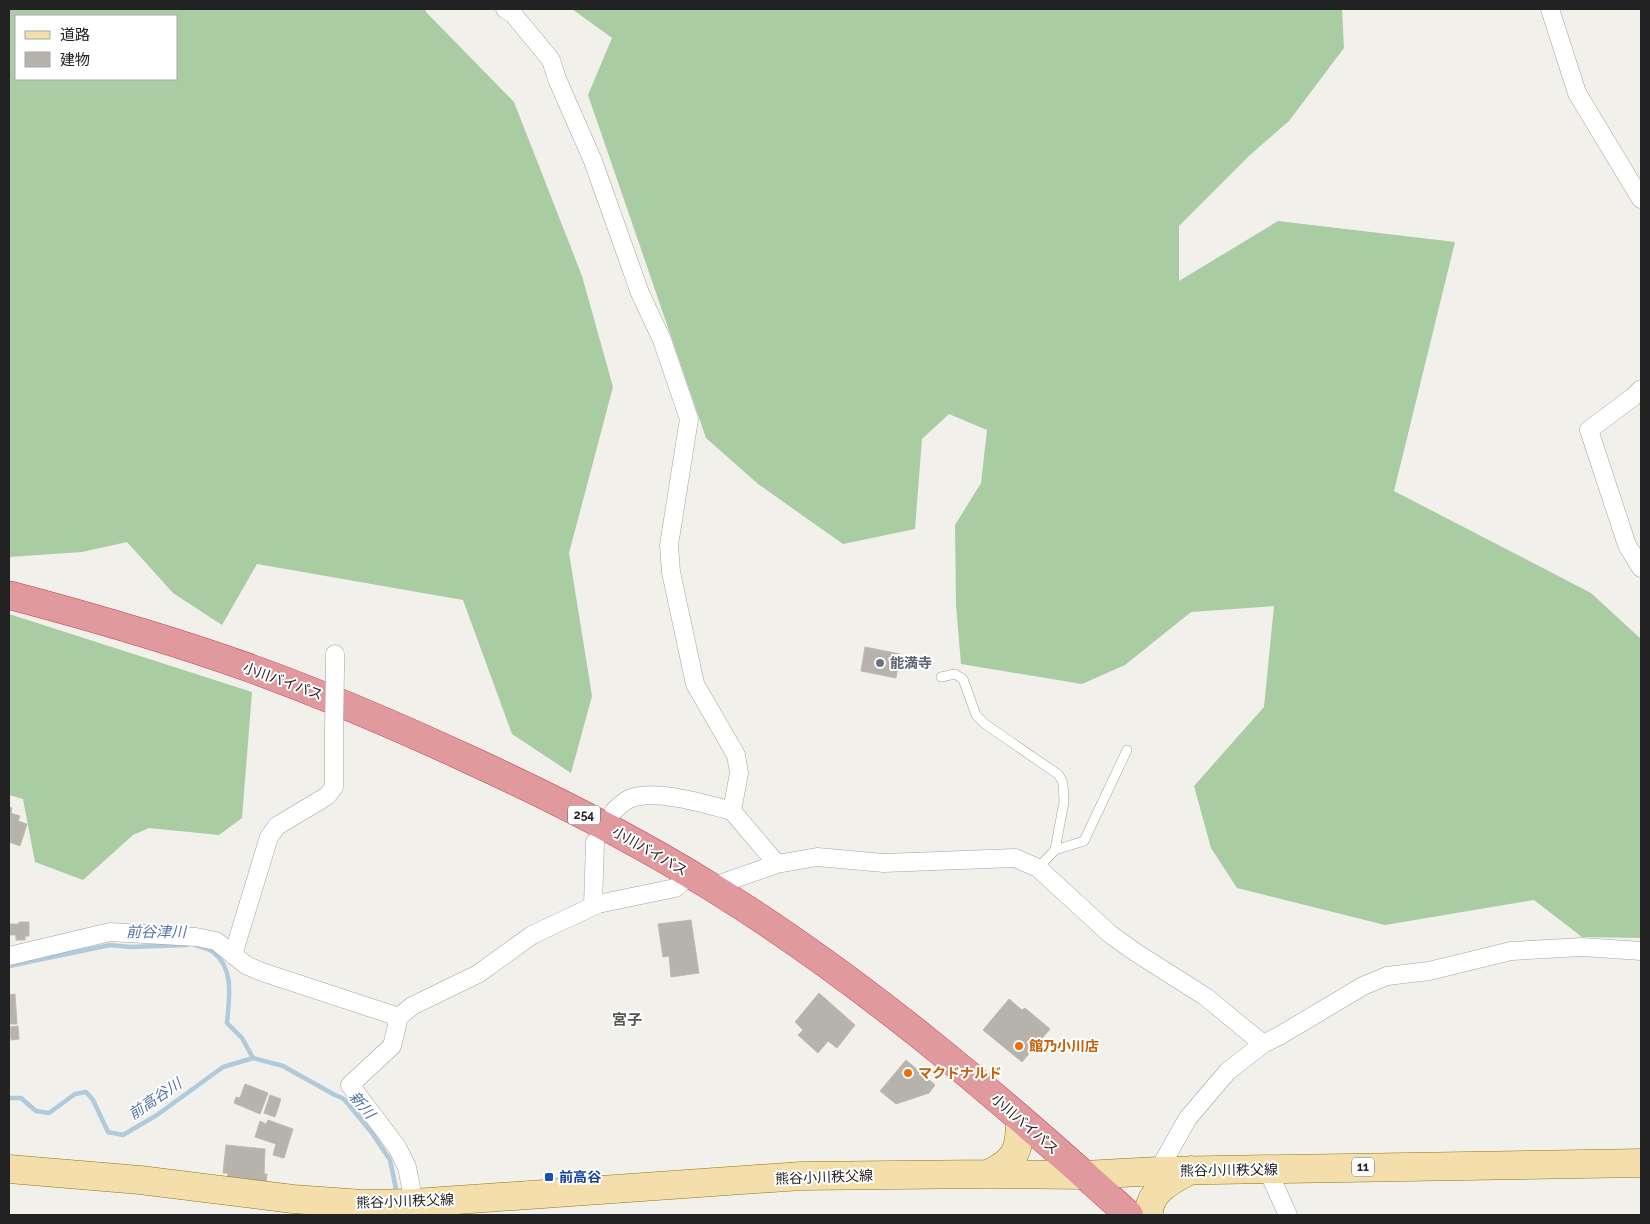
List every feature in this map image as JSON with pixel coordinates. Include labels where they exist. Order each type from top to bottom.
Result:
[{"type":"highway","name":"小川バイパス","points":[[9,595],[158,637],[328,697],[518,782],[606,826],[701,881],[846,979],[932,1044],[1129,1215]]},
{"type":"main road","points":[[988,1174],[1004,1166],[1014,1156],[1019,1146],[1020,1120]]},
{"type":"main road","name":"熊谷小川秩父線","points":[[9,1169],[131,1179],[293,1199],[363,1204],[414,1203],[801,1176],[1084,1175],[1190,1170],[1641,1162]]},
{"type":"main road","points":[[1149,1215],[1151,1203],[1157,1193],[1168,1182],[1190,1170]]},
{"type":"street","points":[[505,9],[513,14],[552,60],[557,78],[593,161],[640,293],[662,340],[689,419],[669,545],[671,572],[695,684],[736,754],[740,773],[732,811]]},
{"type":"street","points":[[1550,9],[1577,93],[1641,199]]},
{"type":"street","points":[[1641,388],[1633,397],[1588,430],[1627,545],[1641,568]]},
{"type":"street","points":[[234,955],[269,837],[277,826],[327,796],[334,787],[335,662]]},
{"type":"street","points":[[614,811],[631,798],[655,796],[702,802],[732,811],[777,864]]},
{"type":"street","points":[[593,906],[595,842]]},
{"type":"street","points":[[414,1203],[408,1166],[397,1147],[350,1085],[392,1046],[399,1017],[412,1006],[478,974],[532,934],[593,906],[777,864],[817,857],[884,863],[1015,858],[1038,868],[1110,934],[1206,997],[1262,1044]]},
{"type":"street","points":[[9,956],[110,932],[196,937],[216,941],[246,965],[262,972],[399,1017]]},
{"type":"street","points":[[1158,1171],[1188,1118],[1228,1071],[1262,1044],[1279,1036],[1363,986],[1387,976],[1428,971],[1511,951],[1582,947],[1641,951]]},
{"type":"street","points":[[1267,1169],[1288,1215]]},
{"type":"lane","points":[[940,677],[955,674],[963,679],[976,715],[984,724],[1059,775],[1063,783],[1064,802],[1055,850]]},
{"type":"lane","points":[[1038,868],[1055,850],[1084,841],[1127,750]]},
{"type":"green space","points":[[9,9],[425,9],[514,102],[582,276],[613,387],[569,553],[592,696],[571,773],[512,734],[463,600],[257,564],[222,625],[173,593],[127,542],[82,552],[9,557]]},
{"type":"green space","points":[[572,9],[1342,9],[1344,48],[1289,121],[1250,155],[1179,226],[1179,281],[1278,221],[1455,242],[1394,491],[1591,593],[1641,639],[1641,938],[1582,937],[1534,900],[1385,925],[1237,888],[1211,848],[1194,786],[1264,707],[1274,606],[1191,612],[1125,665],[1082,684],[961,664],[956,605],[955,525],[981,483],[987,430],[949,414],[922,439],[915,529],[843,544],[758,484],[706,438],[588,95],[612,38]]},
{"type":"green space","points":[[9,614],[252,692],[242,818],[219,835],[149,828],[133,835],[83,880],[35,862],[23,799],[9,795]]},
{"type":"building","name":"能満寺","points":[[865,647],[900,654],[896,678],[861,671]]},
{"type":"building","points":[[9,807],[12,808],[11,813],[20,816],[18,821],[27,824],[20,846],[9,842]]},
{"type":"building","points":[[691,920],[699,973],[671,977],[669,956],[663,957],[658,924]]},
{"type":"building","points":[[19,922],[29,922],[29,936],[25,936],[25,940],[16,940],[16,935],[9,935],[9,924],[19,924]]},
{"type":"building","points":[[819,993],[855,1025],[837,1048],[828,1041],[818,1053],[798,1035],[803,1030],[795,1022]]},
{"type":"building","points":[[15,994],[17,1024],[9,1024],[9,995]]},
{"type":"building","name":"館乃小川店","points":[[1009,999],[1022,1010],[1025,1008],[1050,1029],[1022,1062],[983,1030]]},
{"type":"building","points":[[18,1026],[19,1039],[11,1040],[10,1027]]},
{"type":"building","name":"マクドナルド","points":[[906,1060],[935,1085],[929,1093],[896,1104],[880,1091]]},
{"type":"building","points":[[245,1084],[268,1093],[260,1114],[234,1103],[236,1097],[240,1098]]},
{"type":"building","points":[[270,1095],[281,1099],[275,1117],[264,1113]]},
{"type":"building","points":[[268,1120],[293,1129],[284,1158],[273,1155],[276,1144],[255,1137],[260,1121],[266,1124]]},
{"type":"building","points":[[226,1145],[265,1149],[264,1174],[267,1174],[266,1183],[227,1179],[228,1173],[223,1173]]},
{"type":"waterway","name":"前谷津川","points":[[9,966],[110,945],[130,947],[187,945]]},
{"type":"waterway","name":"前谷津川","points":[[195,945],[211,951],[220,959],[225,967],[229,984],[227,1023],[242,1038],[253,1058]]},
{"type":"waterway","name":"前高谷川","points":[[9,1098],[21,1098],[36,1111],[49,1113],[75,1094],[86,1092],[93,1100],[108,1132],[123,1135],[157,1115],[223,1067],[253,1058],[283,1066],[344,1099],[372,1133],[390,1160],[397,1194]]},
{"type":"place","name":"能満寺","points":[[880,663]]},
{"type":"place","name":"館乃小川店","points":[[1019,1046]]},
{"type":"place","name":"マクドナルド","points":[[908,1073]]},
{"type":"place","name":"前高谷","points":[[549,1177]]},
{"type":"district","name":"宮子","points":[[627,1020]]},
{"type":"water label","name":"新川","points":[[362,1105]]}]
